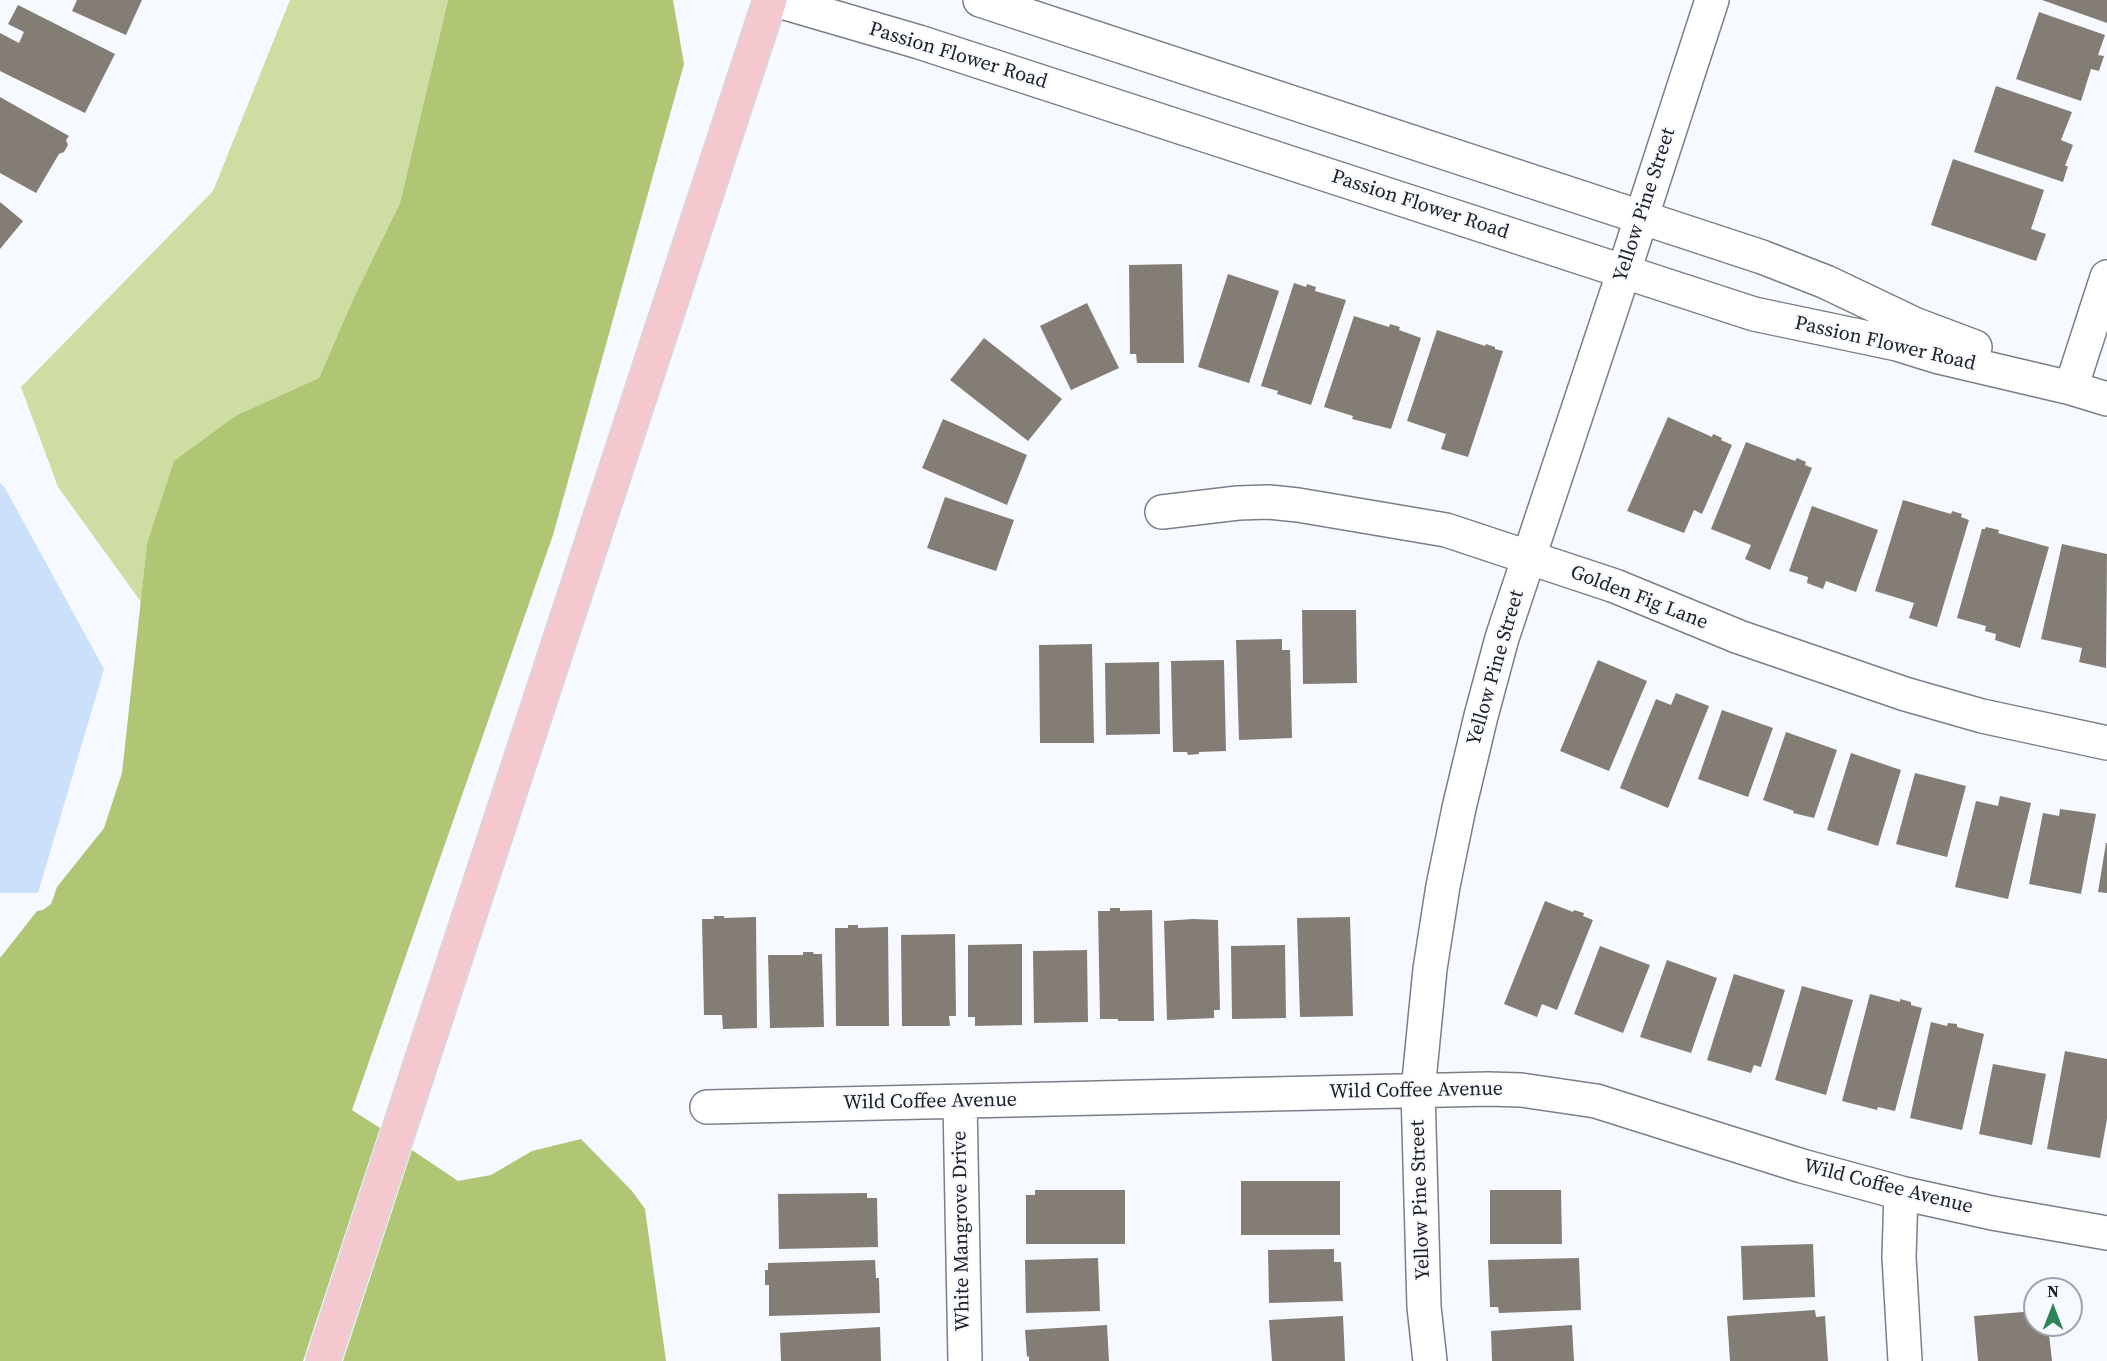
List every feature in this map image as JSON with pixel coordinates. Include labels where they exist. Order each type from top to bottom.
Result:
[{"type":"main road","points":[[323,1361],[770,0]]},
{"type":"street","name":"Passion Flower Road","points":[[775,0],[920,42],[1754,314],[1897,344],[1939,357],[2071,388],[2107,399]]},
{"type":"street","name":"Passion Flower Road","points":[[980,0],[1794,268],[1914,324],[2071,388]]},
{"type":"street","name":"Yellow Pine Street","points":[[1430,1361],[1424,1307],[1418,1090],[1430,969],[1443,886],[1459,808],[1496,660],[1712,0]]},
{"type":"street","points":[[2071,388],[2107,277]]},
{"type":"street","name":"Golden Fig Lane","points":[[1162,512],[1238,503],[1269,502],[1446,530],[1615,586],[1739,637],[1905,694],[1982,716],[2107,743]]},
{"type":"street","name":"Wild Coffee Avenue","points":[[706,1107],[1418,1090],[1521,1090],[1596,1101],[1802,1166],[1901,1193],[1992,1213],[2107,1233]]},
{"type":"street","name":"White Mangrove Drive","points":[[960,1102],[965,1361]]},
{"type":"street","points":[[1901,1193],[1899,1257],[1905,1361]]},
{"type":"green space","points":[[290,0],[448,0],[400,203],[355,295],[319,378],[237,415],[147,544],[141,602],[58,487],[21,387],[213,191]]},
{"type":"green space","points":[[448,0],[673,0],[684,64],[553,535],[352,1110],[380,1128],[303,1361],[0,1361],[0,958],[37,911],[51,904],[57,887],[104,828],[122,773],[147,544],[174,461],[237,415],[319,378],[355,295],[400,203]]},
{"type":"green space","points":[[581,1139],[632,1191],[645,1209],[666,1361],[343,1361],[412,1150],[458,1181],[491,1175],[532,1151]]},
{"type":"water","points":[[0,483],[5,488],[104,669],[38,893],[0,893]]},
{"type":"building","points":[[77,0],[142,0],[126,35],[72,11]]},
{"type":"building","points":[[2042,0],[2107,0],[2107,23]]},
{"type":"building","points":[[18,5],[115,54],[85,113],[0,71],[0,33],[19,43],[24,32],[8,24]]},
{"type":"building","points":[[2039,12],[2105,35],[2098,55],[2104,56],[2099,71],[2091,69],[2081,101],[2016,79]]},
{"type":"building","points":[[1996,86],[2072,112],[2061,140],[2073,145],[2065,166],[2068,166],[2063,182],[1974,152]]},
{"type":"building","points":[[0,97],[69,136],[64,152],[59,154],[36,193],[0,173]]},
{"type":"building","points":[[1953,159],[2044,190],[2031,229],[2046,234],[2036,261],[1931,225]]},
{"type":"building","points":[[0,202],[23,221],[0,249]]},
{"type":"building","points":[[1182,264],[1184,363],[1137,363],[1136,354],[1130,354],[1129,265]]},
{"type":"building","points":[[1228,274],[1279,291],[1249,383],[1198,367]]},
{"type":"building","points":[[1294,283],[1306,287],[1307,284],[1316,287],[1315,291],[1346,300],[1311,405],[1261,386]]},
{"type":"building","points":[[1087,303],[1119,368],[1071,390],[1040,326]]},
{"type":"building","points":[[1354,316],[1389,327],[1390,324],[1400,327],[1399,330],[1421,338],[1391,429],[1352,419],[1353,416],[1324,407]]},
{"type":"building","points":[[1437,330],[1503,351],[1468,457],[1441,449],[1446,434],[1407,421]]},
{"type":"building","points":[[984,338],[1062,399],[1028,441],[950,380]]},
{"type":"building","points":[[1668,417],[1712,437],[1713,434],[1732,445],[1702,514],[1694,510],[1684,533],[1627,511]]},
{"type":"building","points":[[943,419],[1027,455],[1007,505],[922,468]]},
{"type":"building","points":[[1746,442],[1795,461],[1797,458],[1812,468],[1770,570],[1745,559],[1751,545],[1711,529]]},
{"type":"building","points":[[945,497],[1014,520],[996,571],[927,548]]},
{"type":"building","points":[[1903,500],[1951,514],[1952,511],[1962,514],[1961,517],[1969,520],[1937,627],[1909,618],[1914,603],[1875,591]]},
{"type":"building","points":[[1812,506],[1878,530],[1856,592],[1826,581],[1823,589],[1807,583],[1808,577],[1789,571]]},
{"type":"building","points":[[1986,527],[1999,530],[1998,533],[2049,547],[2020,648],[1995,640],[1996,634],[1985,631],[1986,626],[1957,618],[1982,529]]},
{"type":"building","points":[[2062,544],[2107,554],[2106,668],[2079,662],[2082,648],[2041,639]]},
{"type":"building","points":[[1302,610],[1356,610],[1357,683],[1303,684]]},
{"type":"building","points":[[1282,639],[1282,650],[1290,650],[1292,738],[1239,740],[1236,640]]},
{"type":"building","points":[[1092,644],[1094,743],[1040,743],[1039,645]]},
{"type":"building","points":[[1224,660],[1226,751],[1199,752],[1199,754],[1188,755],[1187,752],[1173,752],[1171,661]]},
{"type":"building","points":[[1598,660],[1647,681],[1609,771],[1560,751]]},
{"type":"building","points":[[1159,662],[1160,734],[1106,735],[1105,663]]},
{"type":"building","points":[[1676,693],[1709,706],[1668,808],[1620,788],[1656,699],[1671,705]]},
{"type":"building","points":[[1722,710],[1773,728],[1748,797],[1698,779]]},
{"type":"building","points":[[1786,732],[1837,750],[1814,818],[1793,813],[1794,811],[1763,800]]},
{"type":"building","points":[[1851,753],[1901,770],[1878,846],[1827,830]]},
{"type":"building","points":[[1915,773],[1966,786],[1947,857],[1896,844]]},
{"type":"building","points":[[2000,796],[2031,803],[2008,899],[1955,887],[1976,801],[1998,806]]},
{"type":"building","points":[[2060,809],[2096,814],[2081,894],[2029,884],[2043,813],[2059,816]]},
{"type":"building","points":[[2107,843],[2107,893],[2098,892]]},
{"type":"building","points":[[1545,901],[1573,912],[1574,910],[1584,913],[1583,916],[1593,920],[1557,1010],[1542,1004],[1537,1017],[1504,1004]]},
{"type":"building","points":[[1110,908],[1120,908],[1120,911],[1152,910],[1154,1021],[1100,1019],[1098,911],[1110,911]]},
{"type":"building","points":[[714,916],[756,917],[757,1028],[723,1029],[722,1015],[704,1015],[702,919],[714,919]]},
{"type":"building","points":[[1350,917],[1353,1016],[1300,1017],[1297,918]]},
{"type":"building","points":[[1218,920],[1220,1010],[1214,1010],[1214,1018],[1167,1020],[1164,921]]},
{"type":"building","points":[[848,925],[858,925],[858,928],[888,927],[889,1026],[836,1026],[835,928],[848,928]]},
{"type":"building","points":[[955,934],[956,1016],[949,1016],[950,1026],[902,1026],[901,935]]},
{"type":"building","points":[[1022,944],[1022,1025],[975,1026],[975,1017],[968,1017],[968,945]]},
{"type":"building","points":[[1285,945],[1286,1018],[1232,1019],[1231,946]]},
{"type":"building","points":[[1600,946],[1650,965],[1623,1033],[1574,1014]]},
{"type":"building","points":[[1087,950],[1088,1022],[1034,1023],[1033,951]]},
{"type":"building","points":[[803,952],[822,954],[824,1027],[770,1028],[768,955],[803,955]]},
{"type":"building","points":[[1667,960],[1717,978],[1691,1053],[1640,1037]]},
{"type":"building","points":[[1734,974],[1785,990],[1761,1067],[1754,1065],[1751,1073],[1707,1060]]},
{"type":"building","points":[[1802,986],[1853,1000],[1826,1095],[1775,1080]]},
{"type":"building","points":[[1870,994],[1900,1002],[1900,999],[1922,1008],[1895,1111],[1878,1107],[1877,1110],[1842,1101]]},
{"type":"building","points":[[1931,1022],[1947,1026],[1948,1023],[1957,1024],[1957,1027],[1984,1034],[1962,1130],[1910,1118]]},
{"type":"building","points":[[2065,1051],[2107,1059],[2107,1119],[2100,1158],[2047,1149]]},
{"type":"building","points":[[1993,1064],[2046,1074],[2032,1145],[1979,1134]]},
{"type":"building","points":[[1241,1181],[1340,1181],[1340,1235],[1241,1235]]},
{"type":"building","points":[[1035,1190],[1125,1190],[1125,1244],[1026,1244],[1026,1195],[1035,1195]]},
{"type":"building","points":[[1490,1190],[1561,1190],[1562,1244],[1490,1244]]},
{"type":"building","points":[[867,1193],[867,1198],[877,1198],[878,1247],[779,1249],[778,1194]]},
{"type":"building","points":[[1813,1244],[1815,1297],[1743,1300],[1741,1246]]},
{"type":"building","points":[[1334,1249],[1334,1262],[1341,1262],[1343,1301],[1269,1303],[1268,1250]]},
{"type":"building","points":[[1098,1258],[1100,1311],[1026,1313],[1025,1260]]},
{"type":"building","points":[[1579,1258],[1581,1310],[1499,1313],[1498,1307],[1490,1307],[1488,1260]]},
{"type":"building","points":[[875,1260],[876,1278],[879,1278],[880,1313],[769,1316],[769,1285],[765,1285],[765,1270],[768,1270],[768,1263]]},
{"type":"building","points":[[1815,1310],[1816,1317],[1825,1316],[1828,1361],[1730,1361],[1727,1316]]},
{"type":"building","points":[[2023,1312],[2023,1337],[2049,1337],[2052,1361],[1978,1361],[1974,1316]]},
{"type":"building","points":[[1343,1316],[1345,1361],[1272,1361],[1269,1320]]},
{"type":"building","points":[[1107,1325],[1109,1361],[1029,1361],[1029,1356],[1027,1357],[1025,1330]]},
{"type":"building","points":[[1572,1325],[1574,1361],[1492,1361],[1491,1331]]},
{"type":"building","points":[[880,1327],[881,1361],[781,1361],[780,1333]]}]
